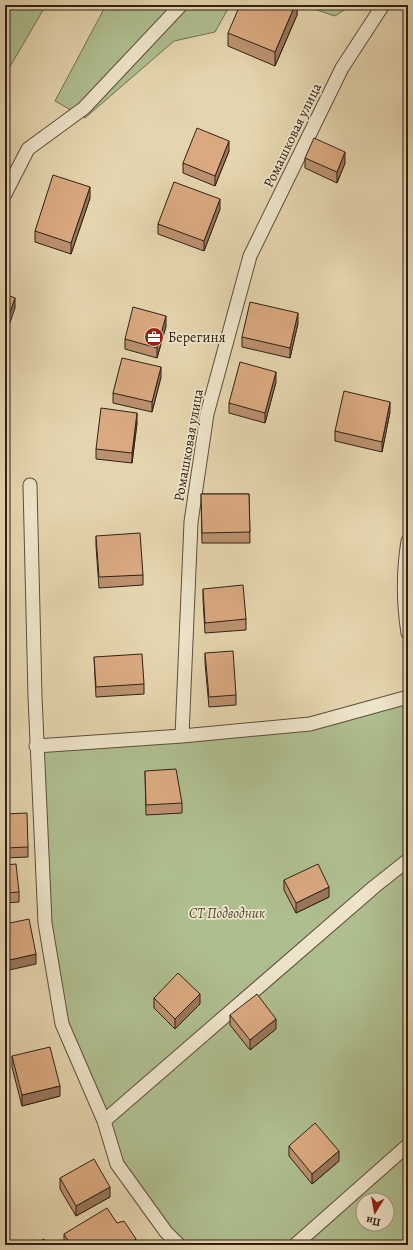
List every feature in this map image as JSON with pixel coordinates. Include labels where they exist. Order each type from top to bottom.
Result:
[{"type":"lane","points":[[5,194],[28,148],[84,108],[181,5]]},
{"type":"lane","name":"Ромашковая улица","points":[[182,736],[191,522],[207,414],[248,263],[250,256],[342,68],[383,5]]},
{"type":"lane","points":[[30,485],[36,746],[45,923],[62,1024],[104,1121],[117,1164],[166,1232],[178,1245]]},
{"type":"lane","points":[[408,541],[404,572],[404,609],[408,633]]},
{"type":"lane","points":[[36,746],[182,736],[310,724],[408,697]]},
{"type":"lane","points":[[104,1121],[374,887],[408,860]]},
{"type":"lane","points":[[295,1245],[408,1145]]},
{"type":"green space","points":[[5,5],[46,5],[5,75]]},
{"type":"green space","points":[[106,5],[230,5],[215,32],[174,41],[85,118],[55,101]]},
{"type":"green space","points":[[302,5],[352,5],[335,16]]},
{"type":"green space","name":"СТ Подводник","points":[[408,697],[408,1245],[181,1245],[117,1164],[62,1024],[45,923],[36,746],[310,724]]},
{"type":"building","points":[[240,5],[295,5],[275,52],[228,33]]},
{"type":"building","points":[[197,128],[229,141],[215,176],[183,163]]},
{"type":"building","points":[[314,138],[345,152],[337,172],[305,158]]},
{"type":"building","points":[[53,175],[90,187],[71,243],[35,231]]},
{"type":"building","points":[[174,182],[220,199],[204,241],[158,224]]},
{"type":"building","points":[[5,294],[15,298],[5,327]]},
{"type":"building","points":[[250,302],[298,313],[290,348],[242,337]]},
{"type":"building","points":[[133,307],[166,316],[157,348],[125,339]]},
{"type":"building","points":[[122,358],[161,367],[152,402],[113,393]]},
{"type":"building","points":[[240,362],[276,372],[265,413],[229,403]]},
{"type":"building","points":[[344,391],[390,402],[382,442],[335,431]]},
{"type":"building","points":[[101,408],[137,413],[132,453],[96,449]]},
{"type":"building","points":[[201,494],[249,494],[250,532],[202,533]]},
{"type":"building","points":[[140,533],[143,575],[99,577],[96,536]]},
{"type":"building","points":[[243,585],[246,619],[205,623],[203,589]]},
{"type":"building","points":[[233,651],[236,695],[209,697],[205,653]]},
{"type":"building","points":[[142,654],[144,684],[96,687],[94,657]]},
{"type":"building","points":[[176,769],[182,803],[146,805],[145,771]]},
{"type":"building","points":[[27,813],[28,847],[5,848],[5,814]]},
{"type":"building","points":[[16,864],[19,892],[5,893],[5,865]]},
{"type":"building","points":[[318,864],[329,887],[296,903],[284,880]]},
{"type":"building","points":[[29,919],[36,954],[5,961],[5,924]]},
{"type":"building","points":[[178,973],[200,994],[175,1019],[154,998]]},
{"type":"building","points":[[257,994],[276,1019],[250,1040],[230,1015]]},
{"type":"building","points":[[50,1047],[60,1086],[22,1095],[12,1056]]},
{"type":"building","points":[[315,1123],[339,1151],[312,1174],[289,1146]]},
{"type":"building","points":[[94,1159],[110,1187],[76,1206],[60,1178]]},
{"type":"building","points":[[107,1208],[117,1223],[124,1221],[136,1239],[127,1245],[71,1245],[64,1234]]},
{"type":"building","points":[[44,1239],[48,1245],[33,1245]]},
{"type":"place","name":"Берегиня","points":[[154,337]]}]
